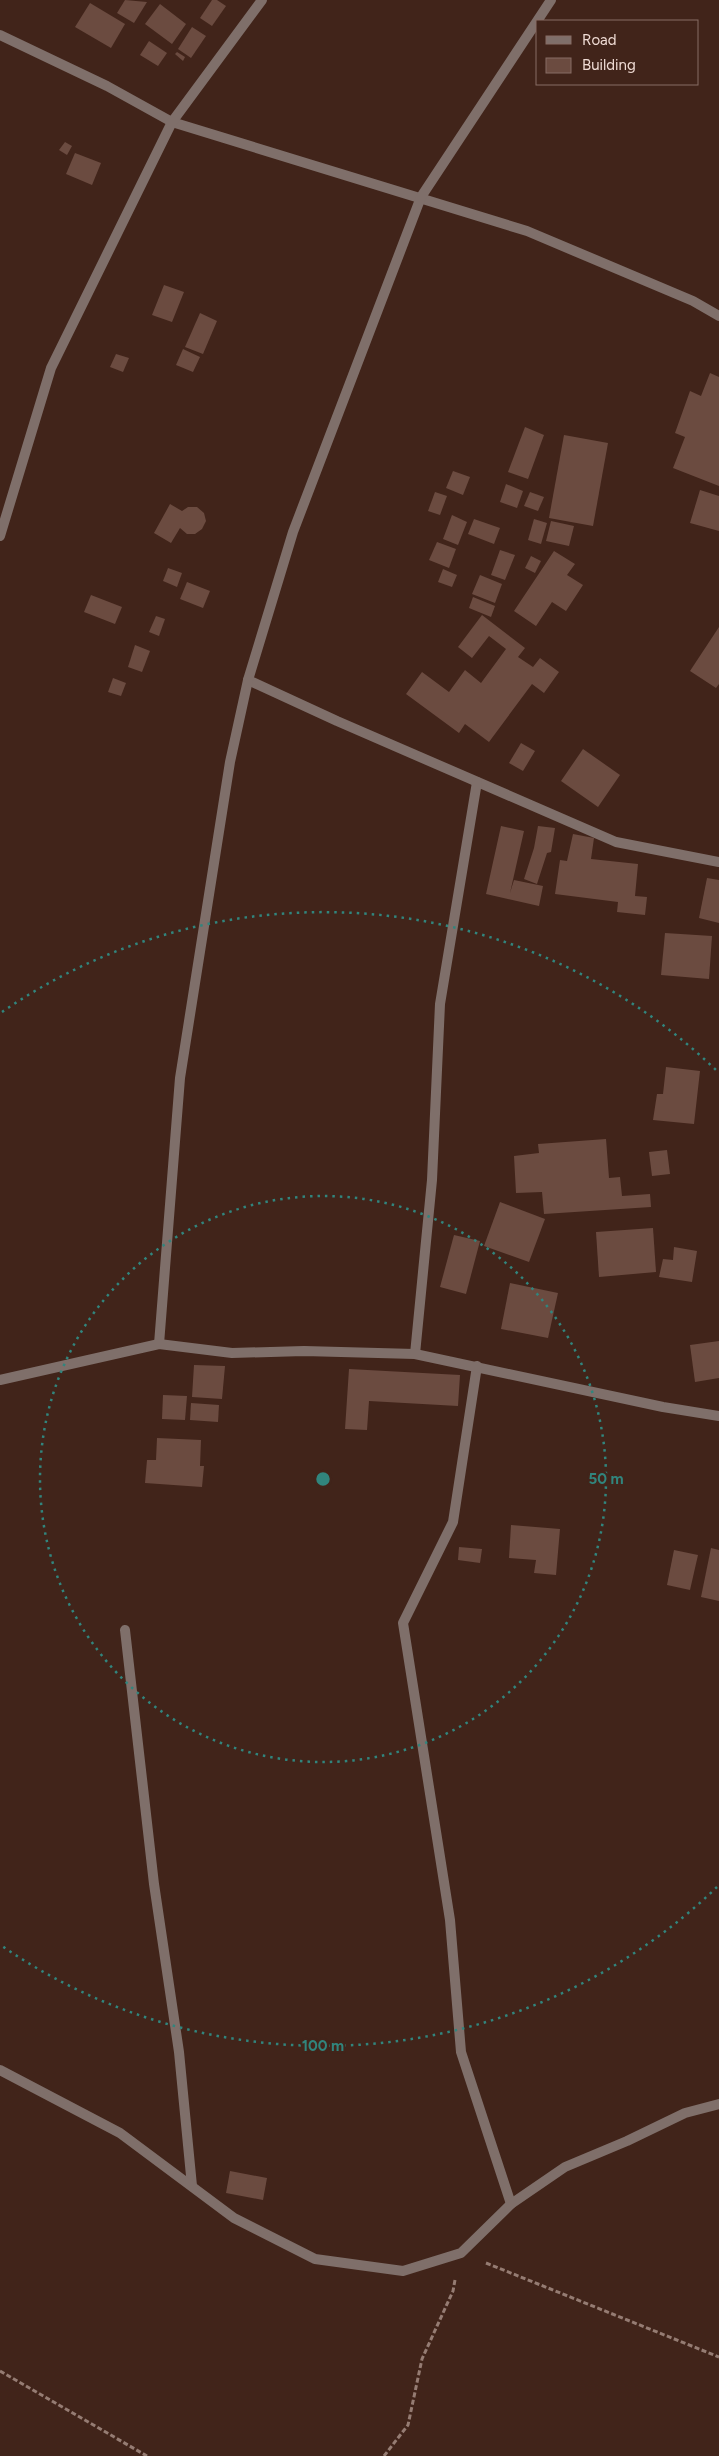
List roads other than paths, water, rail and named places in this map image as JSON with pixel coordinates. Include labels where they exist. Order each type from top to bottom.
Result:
[{"type":"street","points":[[0,536],[52,368],[172,122],[262,0]]},
{"type":"street","points":[[538,20],[551,0]]},
{"type":"street","points":[[159,1344],[180,1078],[230,762],[248,680],[293,532],[421,197],[536,23]]},
{"type":"street","points":[[0,35],[107,86],[172,122],[527,231],[693,301],[719,316]]},
{"type":"street","points":[[248,680],[616,842],[719,862]]},
{"type":"street","points":[[415,1354],[432,1180],[440,1004],[477,782]]},
{"type":"street","points":[[0,1380],[159,1344],[232,1353],[304,1351],[415,1354],[663,1407],[719,1416]]},
{"type":"street","points":[[477,1366],[453,1522],[403,1623],[450,1920],[461,2052],[511,2204]]},
{"type":"street","points":[[125,1630],[154,1884],[179,2052],[192,2186]]},
{"type":"street","points":[[0,2070],[120,2133],[234,2218],[315,2258],[403,2271],[460,2252],[511,2204],[565,2167],[685,2113],[719,2104]]}]
